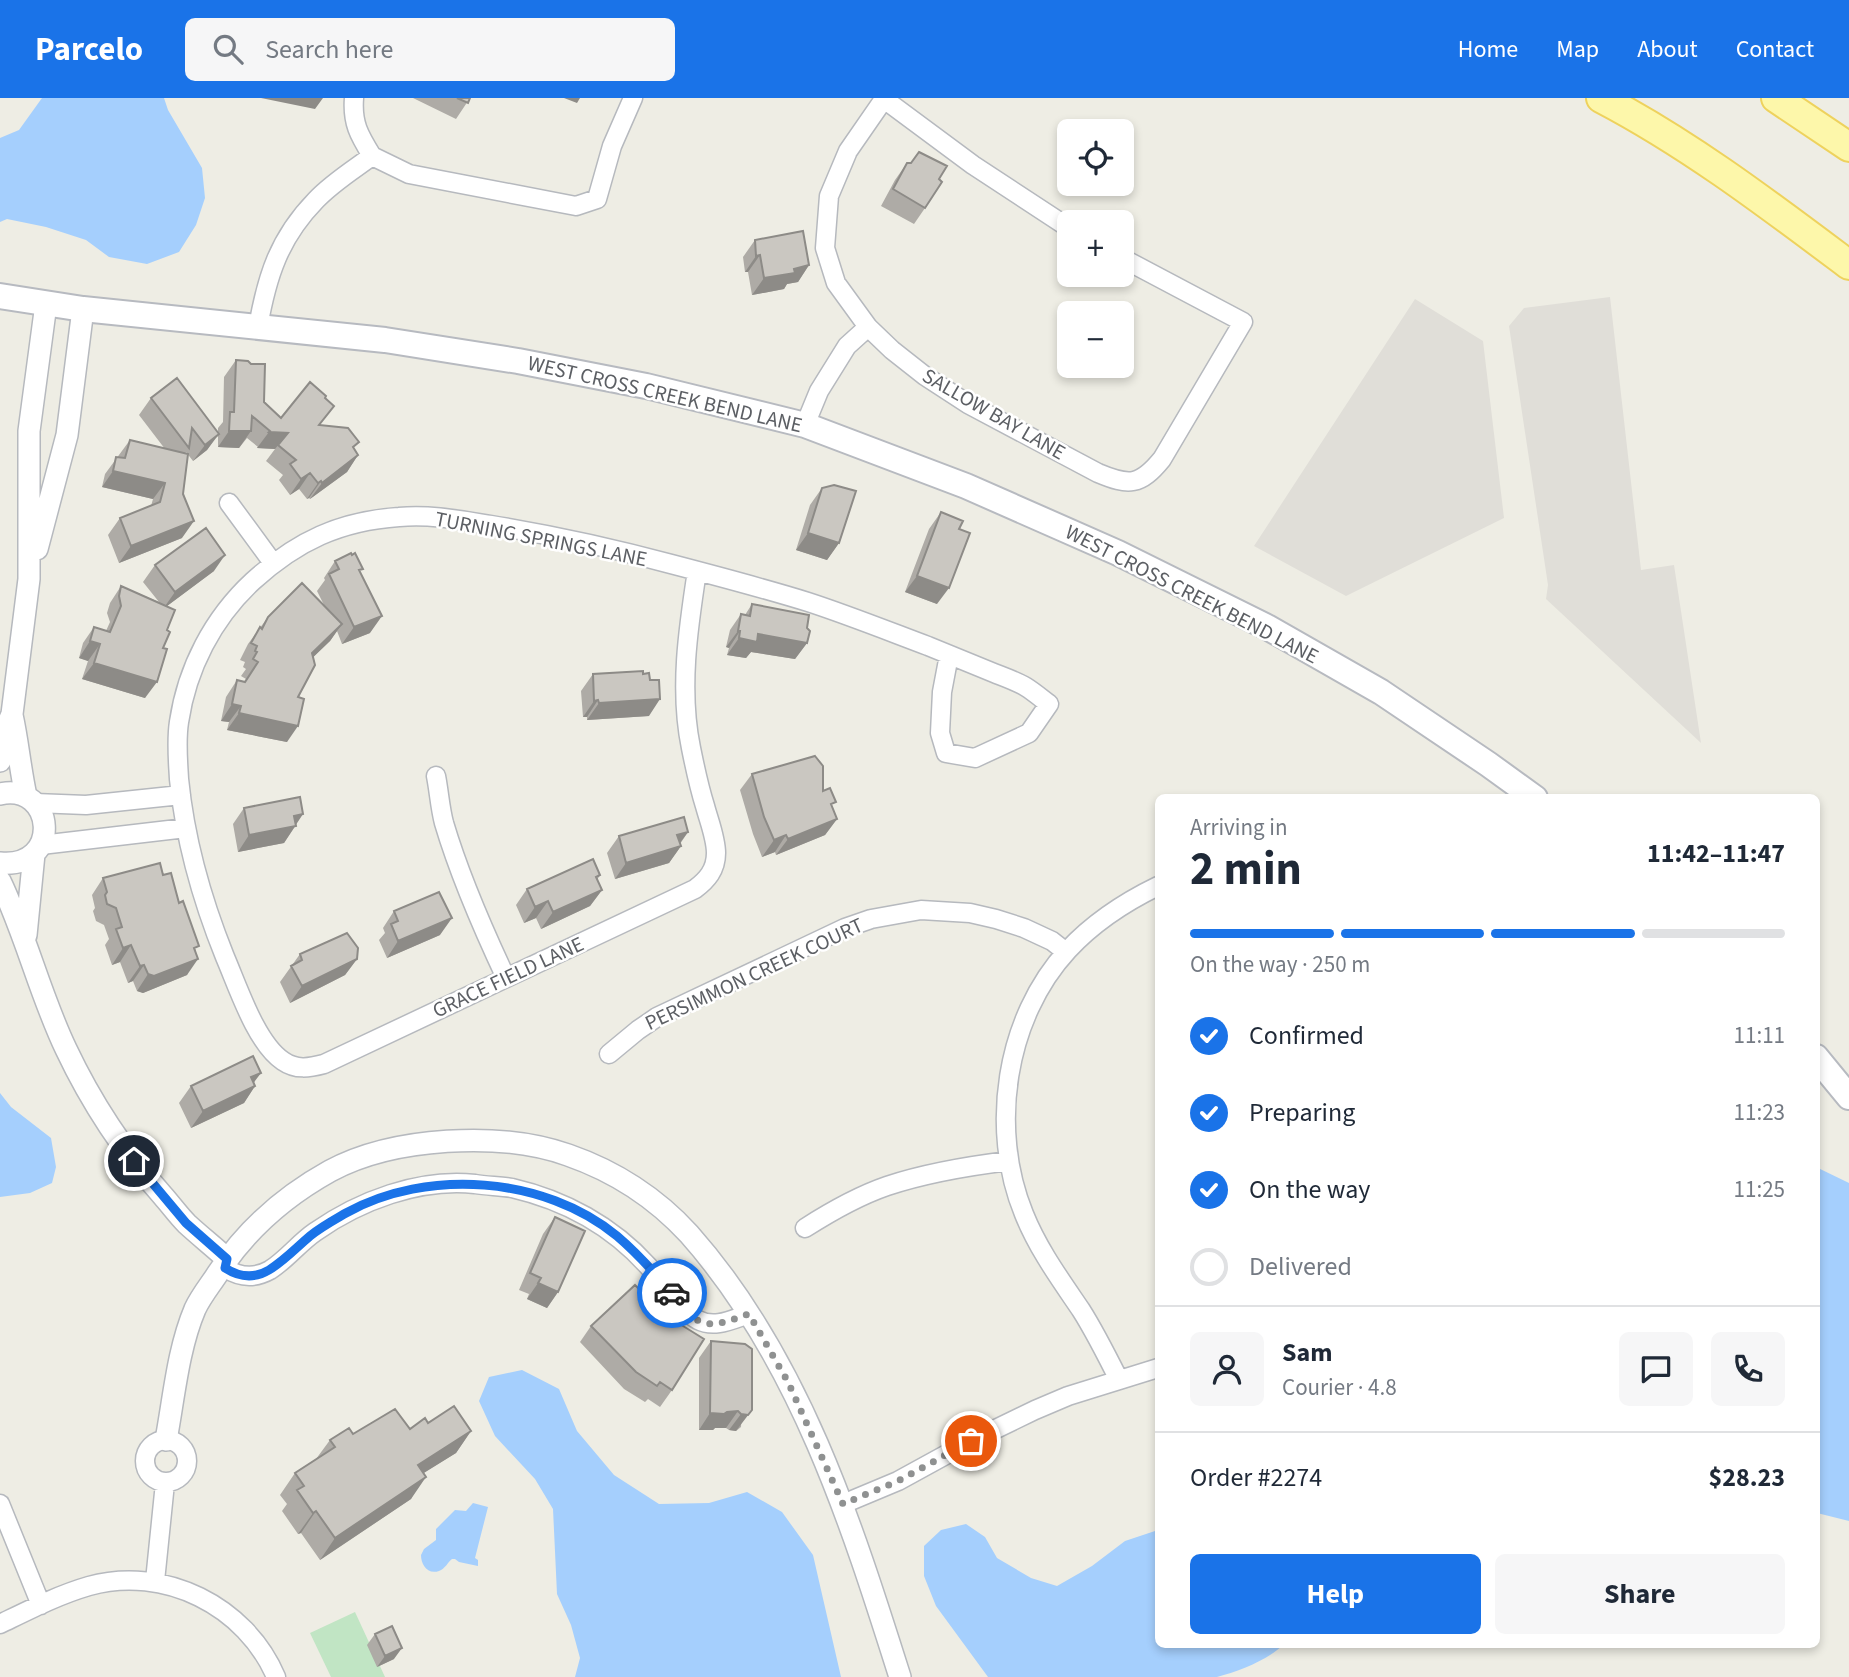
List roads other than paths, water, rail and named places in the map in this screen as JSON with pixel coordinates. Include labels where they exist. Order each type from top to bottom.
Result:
[{"type":"main road","points":[[1601,98],[1642,120],[1770,205],[1849,265]]},
{"type":"main road","points":[[1776,98],[1849,147]]},
{"type":"main road","name":"WEST CROSS CREEK BEND LANE","points":[[0,296],[83,309],[385,340],[518,361],[646,386],[805,425],[966,486],[1118,553],[1267,627],[1381,692],[1529,794]]},
{"type":"main road","points":[[1820,1062],[1849,1097]]},
{"type":"street","points":[[354,98],[358,134],[372,156],[409,174],[576,206],[597,199],[612,146],[633,98]]},
{"type":"street","points":[[884,99],[973,165],[1057,220]]},
{"type":"street","name":"SALLOW BAY LANE","points":[[884,99],[848,151],[828,196],[825,248],[836,283],[868,327],[925,376],[968,404],[1098,473],[1115,480],[1134,482],[1151,473],[1162,459],[1243,322],[1134,264]]},
{"type":"street","points":[[258,327],[264,295],[278,253],[299,219],[317,198],[372,156]]},
{"type":"street","points":[[0,761],[4,733],[12,714],[29,579],[29,430],[46,304]]},
{"type":"street","points":[[29,579],[67,435],[83,309]]},
{"type":"street","points":[[805,425],[826,380],[847,346],[868,327]]},
{"type":"street","points":[[229,503],[273,563]]},
{"type":"street","name":"TURNING SPRINGS LANE","points":[[294,1067],[271,1051],[257,1030],[213,926],[195,869],[186,828],[177,755],[178,724],[188,680],[204,644],[221,616],[247,587],[273,563],[303,542],[334,529],[401,516],[439,517],[610,548],[811,603],[949,654],[1025,686],[1049,704],[1029,733],[975,758],[946,753],[940,733],[942,692],[949,654]]},
{"type":"street","name":"GRACE FIELD LANE","points":[[294,1067],[310,1068],[324,1064],[695,889],[705,881],[713,869],[715,843],[690,745],[686,695],[688,632],[697,571]]},
{"type":"street","points":[[12,714],[21,774],[30,800],[41,812],[45,823],[45,834],[37,850],[25,940]]},
{"type":"street","points":[[436,776],[443,820],[460,873],[506,978]]},
{"type":"street","points":[[0,794],[15,793],[30,800],[86,805],[181,794]]},
{"type":"street","points":[[0,863],[25,861],[37,850],[186,828]]},
{"type":"street","points":[[0,881],[66,1049],[90,1096],[118,1140],[150,1181],[186,1223],[227,1259]]},
{"type":"street","points":[[1119,1380],[1092,1329],[1035,1240],[1023,1212],[1009,1161],[1006,1110],[1013,1053],[1035,998],[1066,952],[1081,937],[1122,905],[1155,888]]},
{"type":"street","name":"PERSIMMON CREEK COURT","points":[[610,1054],[638,1030],[667,1012],[834,933],[871,919],[921,910],[970,913],[1024,928],[1052,941],[1066,952]]},
{"type":"street","points":[[166,1440],[183,1348],[196,1308],[227,1259],[254,1226],[292,1195],[331,1170],[382,1151],[426,1142],[471,1140],[526,1145],[566,1154],[610,1173],[652,1199],[687,1232],[720,1272],[749,1314],[788,1382],[843,1504],[900,1677]]},
{"type":"street","points":[[805,1228],[828,1213],[886,1186],[948,1170],[1009,1161]]},
{"type":"street","points":[[227,1259],[225,1268],[236,1274],[252,1276],[269,1270],[313,1233],[348,1212],[388,1195],[427,1186],[463,1183],[510,1188],[547,1198],[579,1212],[615,1235],[647,1264],[690,1315],[699,1321],[711,1325],[749,1314]]},
{"type":"street","points":[[843,1504],[898,1481],[1035,1410],[1068,1396],[1155,1369]]},
{"type":"street","points":[[160,1440],[176,1442],[182,1447],[187,1461],[179,1478],[165,1483],[151,1477],[144,1461],[146,1452],[160,1440]]},
{"type":"street","points":[[155,1581],[165,1483]]},
{"type":"street","points":[[0,1504],[41,1605]]},
{"type":"street","points":[[0,1624],[82,1588],[103,1583],[155,1581],[192,1593],[223,1611],[253,1639],[267,1658],[276,1677]]},
{"type":"water","points":[[42,98],[164,98],[168,110],[202,168],[205,198],[196,225],[179,252],[147,264],[109,257],[86,240],[46,227],[7,219],[0,222],[0,138],[19,130]]},
{"type":"water","points":[[0,1093],[11,1107],[51,1138],[56,1167],[52,1183],[30,1193],[0,1197]]},
{"type":"water","points":[[1820,1169],[1849,1183],[1849,1521],[1820,1514]]},
{"type":"water","points":[[522,1370],[559,1389],[577,1431],[614,1475],[659,1504],[709,1503],[747,1492],[782,1512],[813,1555],[841,1677],[575,1677],[580,1658],[571,1625],[557,1594],[553,1509],[535,1479],[495,1436],[479,1401],[489,1377]]},
{"type":"water","points":[[473,1503],[488,1507],[475,1558],[478,1560],[478,1566],[452,1559],[441,1570],[428,1570],[421,1555],[424,1549],[436,1540],[436,1529],[455,1510],[466,1511]]},
{"type":"water","points":[[966,1524],[985,1537],[997,1558],[1031,1578],[1057,1586],[1092,1566],[1125,1541],[1155,1531],[1155,1648],[1279,1648],[1252,1665],[1217,1677],[988,1677],[936,1606],[924,1576],[924,1546],[941,1530]]}]
